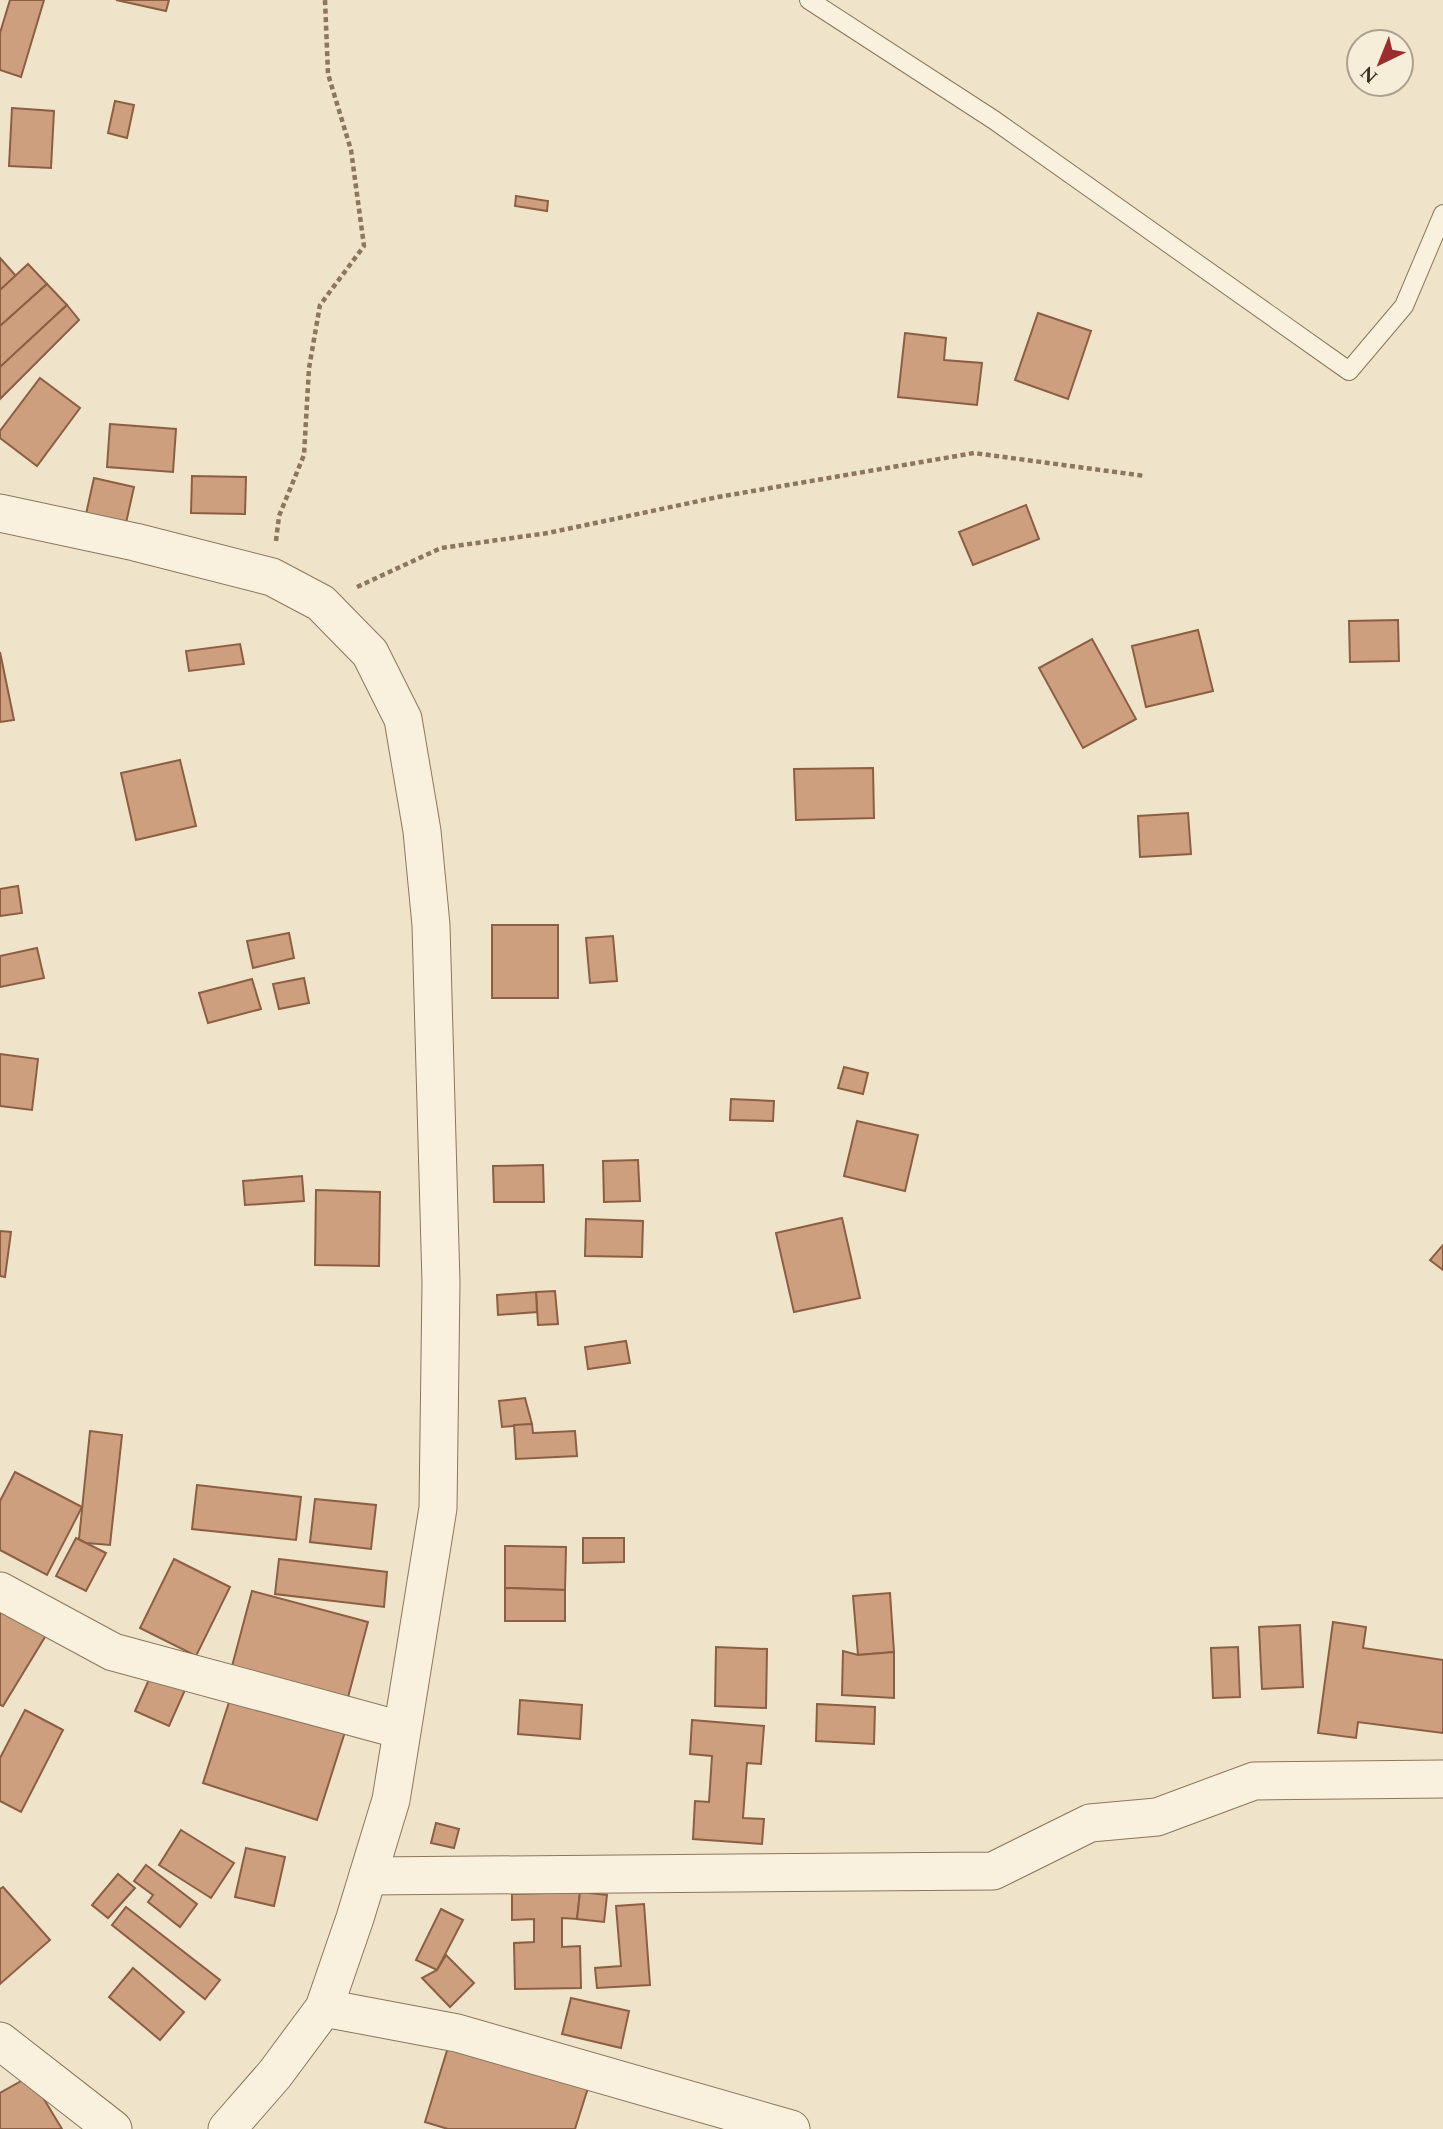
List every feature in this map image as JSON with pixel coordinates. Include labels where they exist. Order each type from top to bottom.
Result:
[{"type":"street","points":[[0,513],[135,542],[272,577],[321,603],[370,653],[403,719],[422,831],[431,925],[441,1283],[438,1508],[391,1800],[324,2008],[275,2074],[227,2129]]},
{"type":"street","points":[[0,1591],[113,1652],[401,1730]]},
{"type":"street","points":[[368,1876],[993,1871],[1090,1823],[1157,1817],[1254,1780],[1443,1779]]},
{"type":"street","points":[[324,2008],[457,2033],[791,2129]]},
{"type":"street","points":[[0,2041],[113,2129]]},
{"type":"lane","points":[[809,0],[993,120],[1349,371],[1404,306],[1443,214]]},
{"type":"path","points":[[272,577],[279,516],[303,455],[309,368],[320,305],[363,246],[351,150],[328,74],[326,0]]},
{"type":"path","points":[[321,603],[442,548],[548,533],[718,497],[974,453],[1145,476]]},
{"type":"building","points":[[10,0],[44,0],[21,77],[0,70],[0,33]]},
{"type":"building","points":[[116,0],[169,0],[166,11]]},
{"type":"building","points":[[115,101],[134,105],[127,138],[108,133]]},
{"type":"building","points":[[12,108],[54,111],[51,168],[9,166]]},
{"type":"building","points":[[516,196],[548,201],[547,211],[515,206]]},
{"type":"building","points":[[0,258],[16,276],[0,290]]},
{"type":"building","points":[[28,264],[47,284],[0,326],[0,290]]},
{"type":"building","points":[[47,284],[67,305],[0,367],[0,326]]},
{"type":"building","points":[[67,305],[79,320],[0,399],[0,367]]},
{"type":"building","points":[[1038,313],[1091,331],[1068,399],[1015,380]]},
{"type":"building","points":[[905,333],[946,338],[944,360],[982,363],[977,405],[898,397]]},
{"type":"building","points":[[40,378],[80,408],[37,466],[0,438],[0,431]]},
{"type":"building","points":[[110,424],[176,429],[173,472],[107,467]]},
{"type":"building","points":[[192,476],[246,477],[245,514],[191,513]]},
{"type":"building","points":[[94,478],[134,487],[126,523],[86,514]]},
{"type":"building","points":[[1026,505],[1039,539],[973,565],[959,532]]},
{"type":"building","points":[[1398,620],[1399,661],[1350,662],[1349,621]]},
{"type":"building","points":[[1198,630],[1213,691],[1146,707],[1132,646]]},
{"type":"building","points":[[1092,639],[1136,719],[1083,748],[1039,668]]},
{"type":"building","points":[[240,644],[244,664],[189,671],[186,651]]},
{"type":"building","points":[[0,652],[14,720],[0,722]]},
{"type":"building","points":[[180,760],[196,826],[136,840],[121,773]]},
{"type":"building","points":[[873,768],[874,818],[796,820],[794,769]]},
{"type":"building","points":[[1188,813],[1191,854],[1140,857],[1138,816]]},
{"type":"building","points":[[18,886],[22,913],[0,916],[0,889]]},
{"type":"building","points":[[492,925],[558,925],[558,998],[492,998]]},
{"type":"building","points":[[289,933],[294,958],[253,968],[247,941]]},
{"type":"building","points":[[613,936],[617,981],[590,983],[586,938]]},
{"type":"building","points":[[37,948],[44,978],[0,987],[0,956]]},
{"type":"building","points":[[304,978],[309,1003],[279,1009],[273,984]]},
{"type":"building","points":[[252,979],[261,1009],[208,1023],[199,993]]},
{"type":"building","points":[[0,1054],[38,1059],[32,1110],[0,1106]]},
{"type":"building","points":[[844,1067],[868,1073],[863,1094],[838,1088]]},
{"type":"building","points":[[731,1099],[774,1101],[773,1121],[730,1120]]},
{"type":"building","points":[[857,1121],[918,1135],[905,1191],[844,1176]]},
{"type":"building","points":[[638,1160],[640,1201],[604,1202],[603,1161]]},
{"type":"building","points":[[543,1165],[544,1202],[494,1202],[493,1166]]},
{"type":"building","points":[[302,1176],[304,1201],[245,1205],[243,1181]]},
{"type":"building","points":[[316,1190],[380,1192],[379,1266],[315,1265]]},
{"type":"building","points":[[842,1218],[860,1298],[794,1312],[776,1233]]},
{"type":"building","points":[[586,1219],[643,1221],[642,1257],[585,1256]]},
{"type":"building","points":[[0,1231],[11,1232],[5,1277],[0,1276]]},
{"type":"building","points":[[1443,1245],[1443,1270],[1430,1260]]},
{"type":"building","points":[[555,1291],[558,1324],[538,1325],[536,1292]]},
{"type":"building","points":[[536,1292],[537,1312],[498,1315],[497,1295]]},
{"type":"building","points":[[626,1341],[630,1363],[588,1369],[585,1347]]},
{"type":"building","points":[[525,1398],[532,1424],[502,1427],[499,1401]]},
{"type":"building","points":[[532,1424],[533,1433],[575,1431],[577,1456],[516,1459],[514,1425]]},
{"type":"building","points":[[90,1431],[122,1435],[110,1545],[86,1543],[79,1539]]},
{"type":"building","points":[[15,1472],[82,1507],[47,1575],[0,1550],[0,1501]]},
{"type":"building","points":[[197,1485],[301,1497],[296,1540],[192,1529]]},
{"type":"building","points":[[315,1499],[376,1505],[371,1549],[310,1542]]},
{"type":"building","points":[[76,1538],[106,1553],[86,1591],[56,1576]]},
{"type":"building","points":[[583,1538],[624,1538],[624,1562],[583,1563]]},
{"type":"building","points":[[505,1546],[566,1547],[565,1590],[505,1588]]},
{"type":"building","points":[[174,1559],[230,1587],[196,1656],[140,1628]]},
{"type":"building","points":[[279,1559],[387,1572],[384,1607],[275,1594]]},
{"type":"building","points":[[505,1588],[565,1590],[565,1621],[505,1621]]},
{"type":"building","points":[[252,1591],[368,1622],[347,1701],[231,1670]]},
{"type":"building","points":[[890,1593],[894,1652],[858,1655],[853,1596]]},
{"type":"building","points":[[0,1603],[48,1632],[3,1706],[0,1705]]},
{"type":"building","points":[[1333,1622],[1366,1627],[1363,1648],[1443,1660],[1443,1733],[1358,1722],[1356,1738],[1318,1733]]},
{"type":"building","points":[[1300,1625],[1303,1687],[1262,1689],[1259,1627]]},
{"type":"building","points":[[716,1647],[767,1649],[766,1708],[715,1706]]},
{"type":"building","points":[[1238,1647],[1240,1697],[1213,1698],[1211,1648]]},
{"type":"building","points":[[843,1651],[858,1655],[894,1652],[894,1698],[842,1695]]},
{"type":"building","points":[[155,1666],[189,1681],[169,1726],[135,1711]]},
{"type":"building","points":[[231,1696],[345,1732],[317,1820],[203,1783]]},
{"type":"building","points":[[520,1700],[582,1705],[580,1739],[518,1734]]},
{"type":"building","points":[[817,1704],[875,1707],[874,1744],[816,1741]]},
{"type":"building","points":[[25,1710],[63,1730],[21,1812],[0,1801],[0,1758]]},
{"type":"building","points":[[692,1720],[764,1726],[761,1764],[747,1763],[743,1818],[764,1819],[762,1844],[693,1839],[695,1801],[709,1802],[712,1756],[690,1754]]},
{"type":"building","points":[[436,1823],[459,1829],[454,1848],[431,1843]]},
{"type":"building","points":[[181,1830],[234,1863],[211,1898],[159,1865]]},
{"type":"building","points":[[246,1848],[285,1857],[274,1906],[235,1897]]},
{"type":"building","points":[[146,1865],[197,1904],[180,1927],[148,1902],[153,1895],[134,1881]]},
{"type":"building","points":[[118,1874],[135,1888],[108,1918],[92,1905]]},
{"type":"building","points":[[3,1887],[50,1940],[0,1984],[0,1889]]},
{"type":"building","points":[[580,1892],[577,1919],[562,1918],[562,1947],[580,1946],[581,1988],[515,1989],[514,1943],[534,1942],[534,1919],[512,1920],[512,1894]]},
{"type":"building","points":[[580,1892],[607,1895],[604,1922],[577,1919]]},
{"type":"building","points":[[644,1904],[650,1985],[597,1988],[595,1968],[621,1966],[616,1906]]},
{"type":"building","points":[[126,1907],[220,1980],[205,1999],[112,1925]]},
{"type":"building","points":[[441,1909],[463,1920],[437,1970],[416,1960]]},
{"type":"building","points":[[446,1955],[474,1983],[450,2007],[422,1978],[437,1970]]},
{"type":"building","points":[[133,1968],[184,2012],[160,2040],[109,1997]]},
{"type":"building","points":[[571,1998],[629,2011],[621,2048],[562,2034]]},
{"type":"building","points":[[449,2044],[588,2088],[575,2129],[448,2129],[425,2122]]},
{"type":"building","points":[[30,2076],[62,2129],[0,2129],[0,2093]]}]
